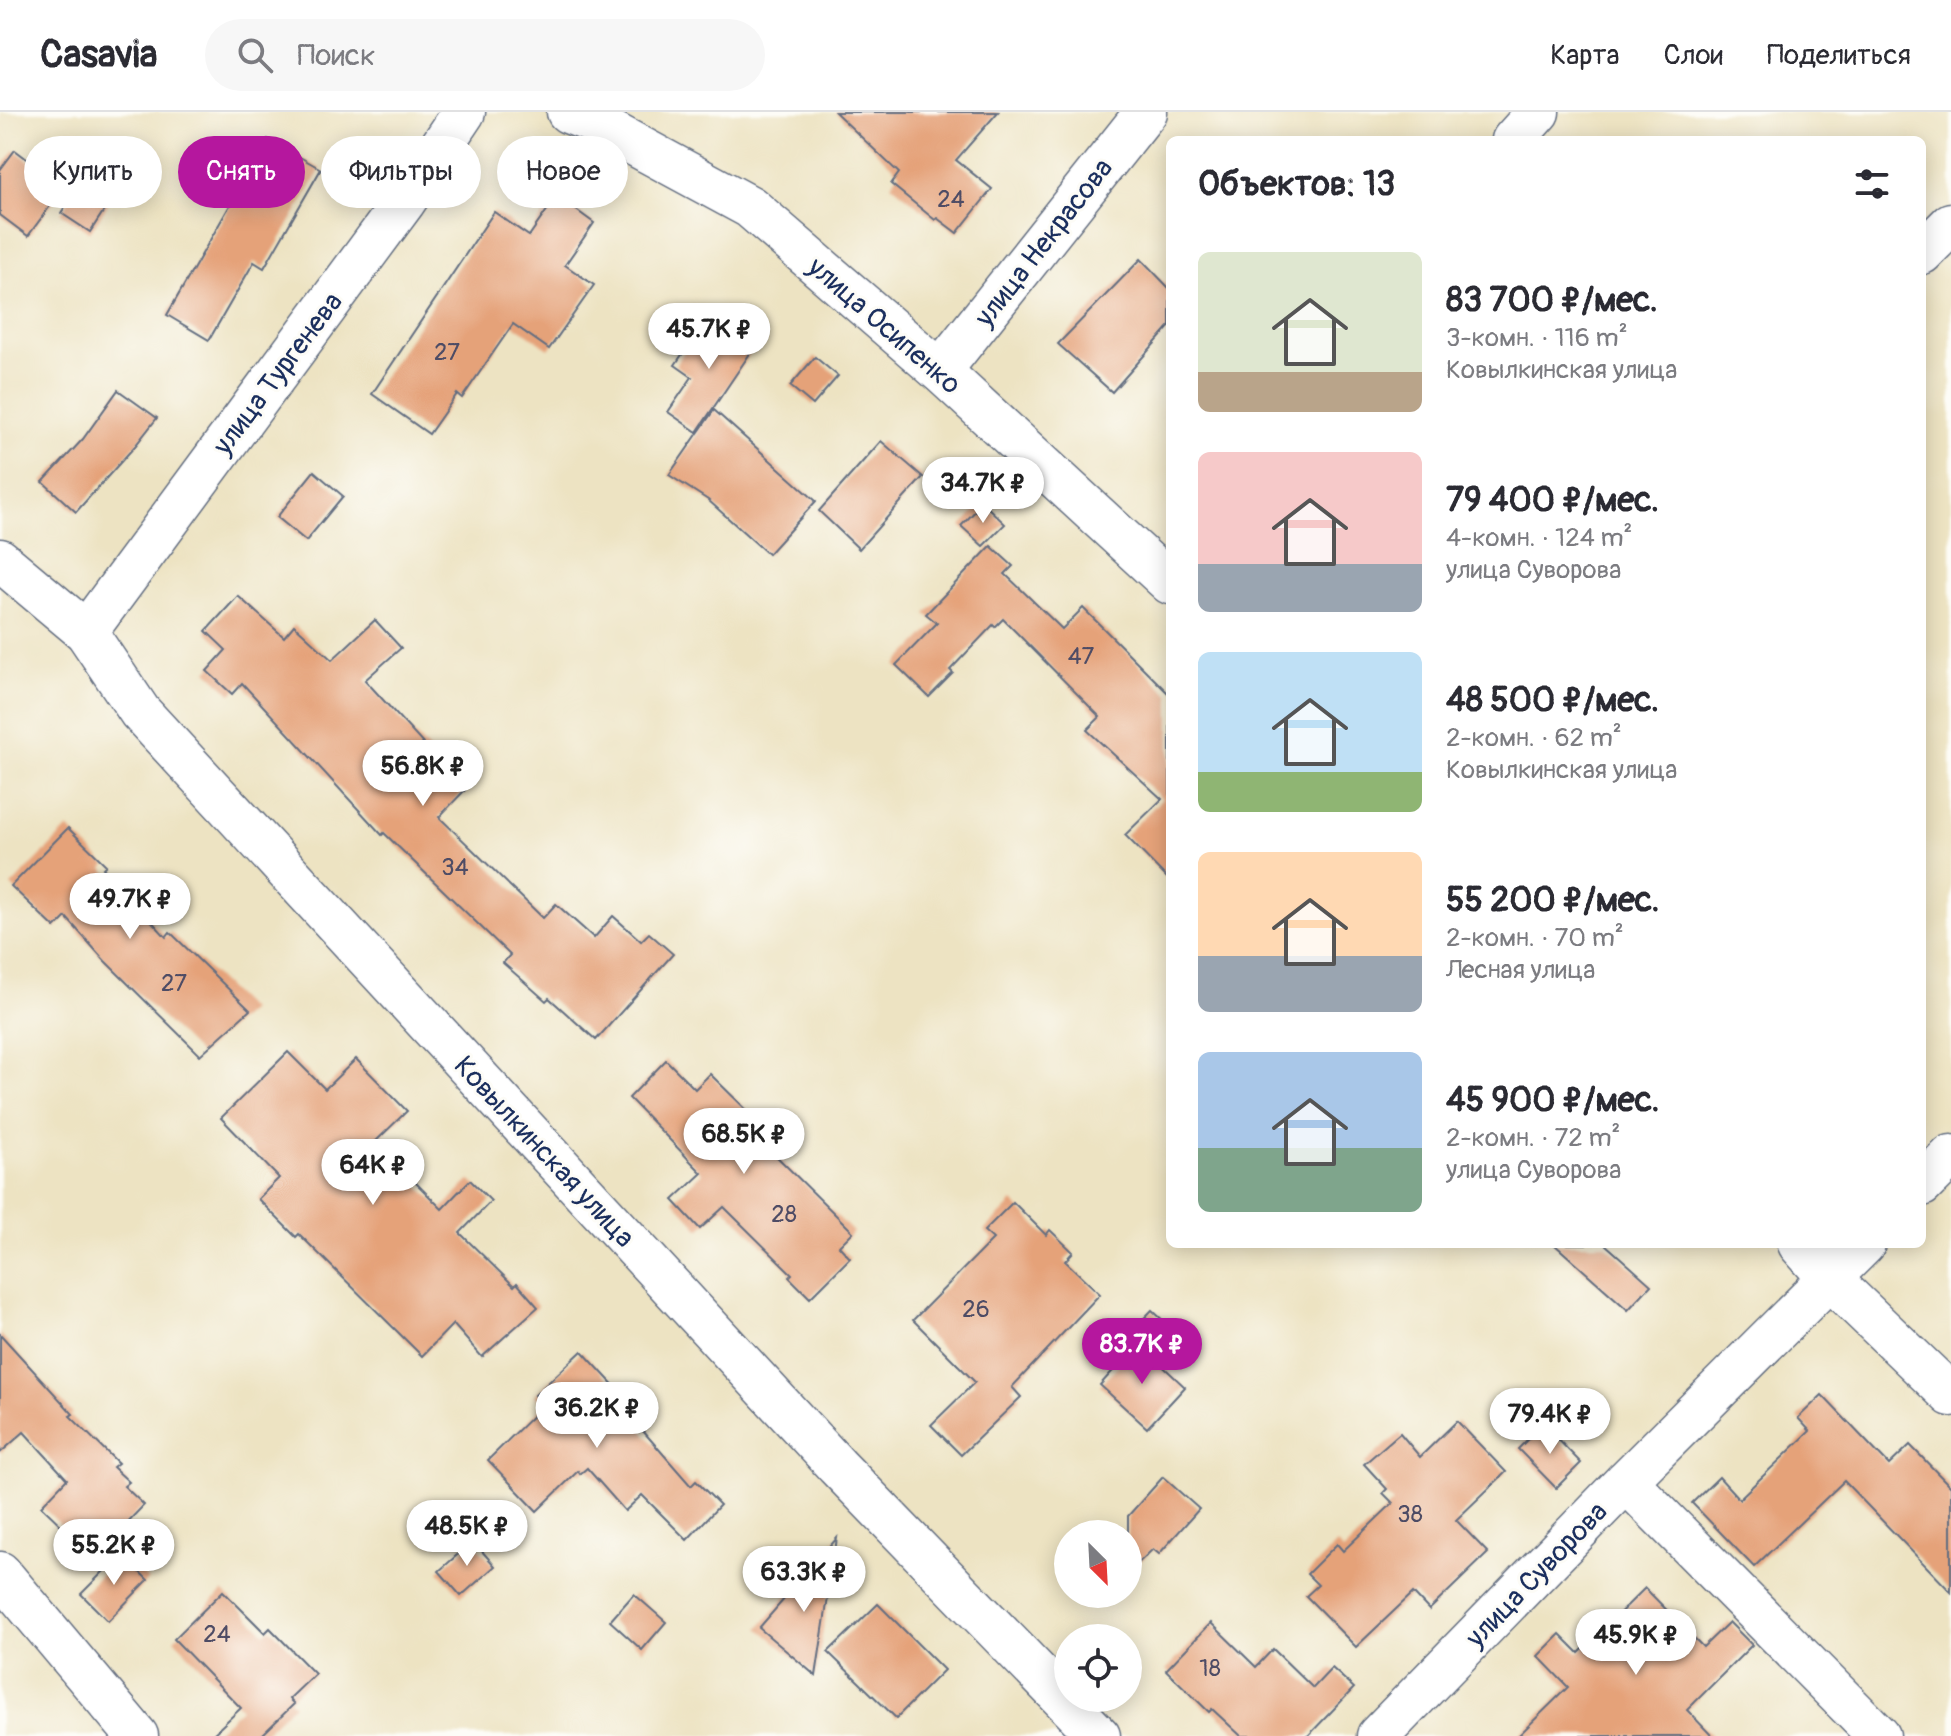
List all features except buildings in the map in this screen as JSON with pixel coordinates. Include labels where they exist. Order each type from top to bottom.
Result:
[{"type":"street","name":"улица Тургенева","points":[[86,632],[404,202],[464,112]]},
{"type":"street","name":"улица Осипенко","points":[[568,112],[593,122],[750,207],[1163,561]]},
{"type":"street","name":"улица Некрасова","points":[[940,371],[1146,112]]},
{"type":"street","points":[[1517,136],[1538,112]]},
{"type":"street","points":[[1926,249],[1951,224]]},
{"type":"street","name":"Ковылкинская улица","points":[[0,560],[86,632],[140,712],[837,1466],[1099,1736]]},
{"type":"street","points":[[1926,1181],[1951,1156]]},
{"type":"street","points":[[1803,1248],[1830,1279],[1951,1395]]},
{"type":"street","name":"улица Суворова","points":[[1378,1736],[1626,1481],[1860,1248]]},
{"type":"street","points":[[1626,1481],[1879,1736]]},
{"type":"street","points":[[0,1573],[137,1736]]}]
